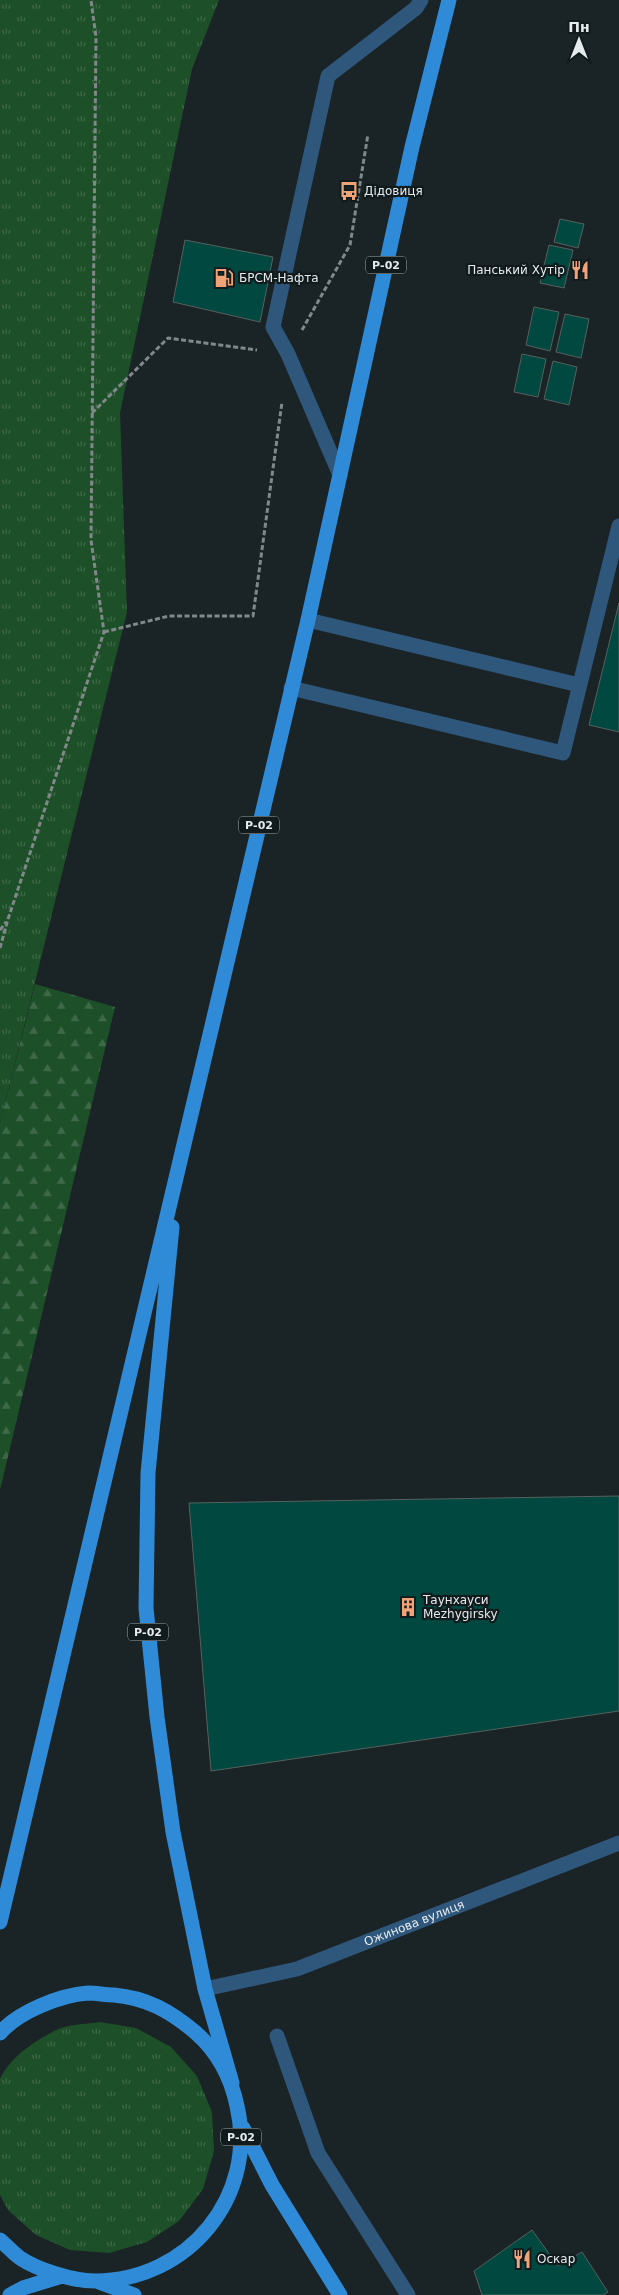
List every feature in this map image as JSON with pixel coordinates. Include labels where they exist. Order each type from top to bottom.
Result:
[{"type":"main road","name":"Р-02","points":[[0,1922],[308,620],[412,147],[448,0]]},
{"type":"main road","name":"Р-02","points":[[0,2240],[21,2258],[62,2276],[95,2281],[135,2276],[171,2261],[203,2236],[226,2204],[239,2166],[242,2127],[232,2083],[205,1989],[173,1832],[157,1717],[146,1608],[148,1473],[163,1337],[176,1175]]},
{"type":"main road","name":"Р-02","points":[[0,2033],[5,2027],[44,2004],[88,1993],[133,1997],[174,2015],[208,2044],[232,2083]]},
{"type":"main road","points":[[242,2127],[272,2185],[340,2295]]},
{"type":"main road","name":"Р-02","points":[[10,2295],[23,2288],[62,2276]]},
{"type":"main road","points":[[95,2281],[134,2295]]},
{"type":"street","points":[[340,475],[288,354],[273,327],[328,76],[416,8],[421,0]]},
{"type":"street","points":[[291,688],[563,753],[619,526]]},
{"type":"street","points":[[308,620],[579,685]]},
{"type":"street","name":"Ожинова вулиця","points":[[205,1989],[297,1969],[619,1843]]},
{"type":"street","points":[[277,2036],[318,2153],[408,2295]]},
{"type":"path","points":[[0,948],[104,632],[91,540],[96,37],[91,0]]},
{"type":"path","points":[[92,413],[168,338],[288,354],[350,245],[368,134]]},
{"type":"path","points":[[104,632],[169,616],[253,616],[283,393]]},
{"type":"path","points":[[0,930],[8,919]]},
{"type":"green space","points":[[0,0],[219,0],[192,69],[120,413],[127,612],[0,1123]]},
{"type":"green space","points":[[35,984],[115,1007],[0,1490],[0,1123]]},
{"type":"green space","points":[[100,2022],[136,2028],[171,2047],[197,2076],[212,2112],[214,2151],[203,2189],[179,2221],[147,2242],[109,2253],[70,2250],[36,2235],[8,2210],[0,2195],[0,2079],[18,2055],[34,2042],[61,2028]]},
{"type":"building","points":[[560,219],[584,224],[578,248],[554,242]]},
{"type":"building","points":[[185,240],[273,257],[260,322],[173,302]]},
{"type":"building","points":[[549,245],[573,250],[564,288],[540,283]]},
{"type":"building","points":[[534,307],[559,312],[550,351],[526,345]]},
{"type":"building","points":[[565,314],[589,319],[581,358],[556,352]]},
{"type":"building","points":[[522,354],[546,359],[538,397],[514,392]]},
{"type":"building","points":[[553,361],[577,367],[569,405],[544,399]]},
{"type":"building","points":[[619,603],[619,732],[589,725]]},
{"type":"building","name":"Таунхауси Mezhygirsky","points":[[619,1496],[619,1711],[211,1771],[189,1503]]},
{"type":"building","name":"Оскар","points":[[532,2230],[558,2266],[582,2252],[608,2292],[603,2295],[482,2295],[474,2271]]},
{"type":"place","name":"Дідовиця","points":[[349,191]]},
{"type":"place","name":"Панський Хутір","points":[[580,270]]},
{"type":"place","name":"БРСМ-Нафта","points":[[224,278]]},
{"type":"place","name":"Таунхауси Mezhygirsky","points":[[408,1607]]},
{"type":"place","name":"Оскар","points":[[522,2259]]}]
